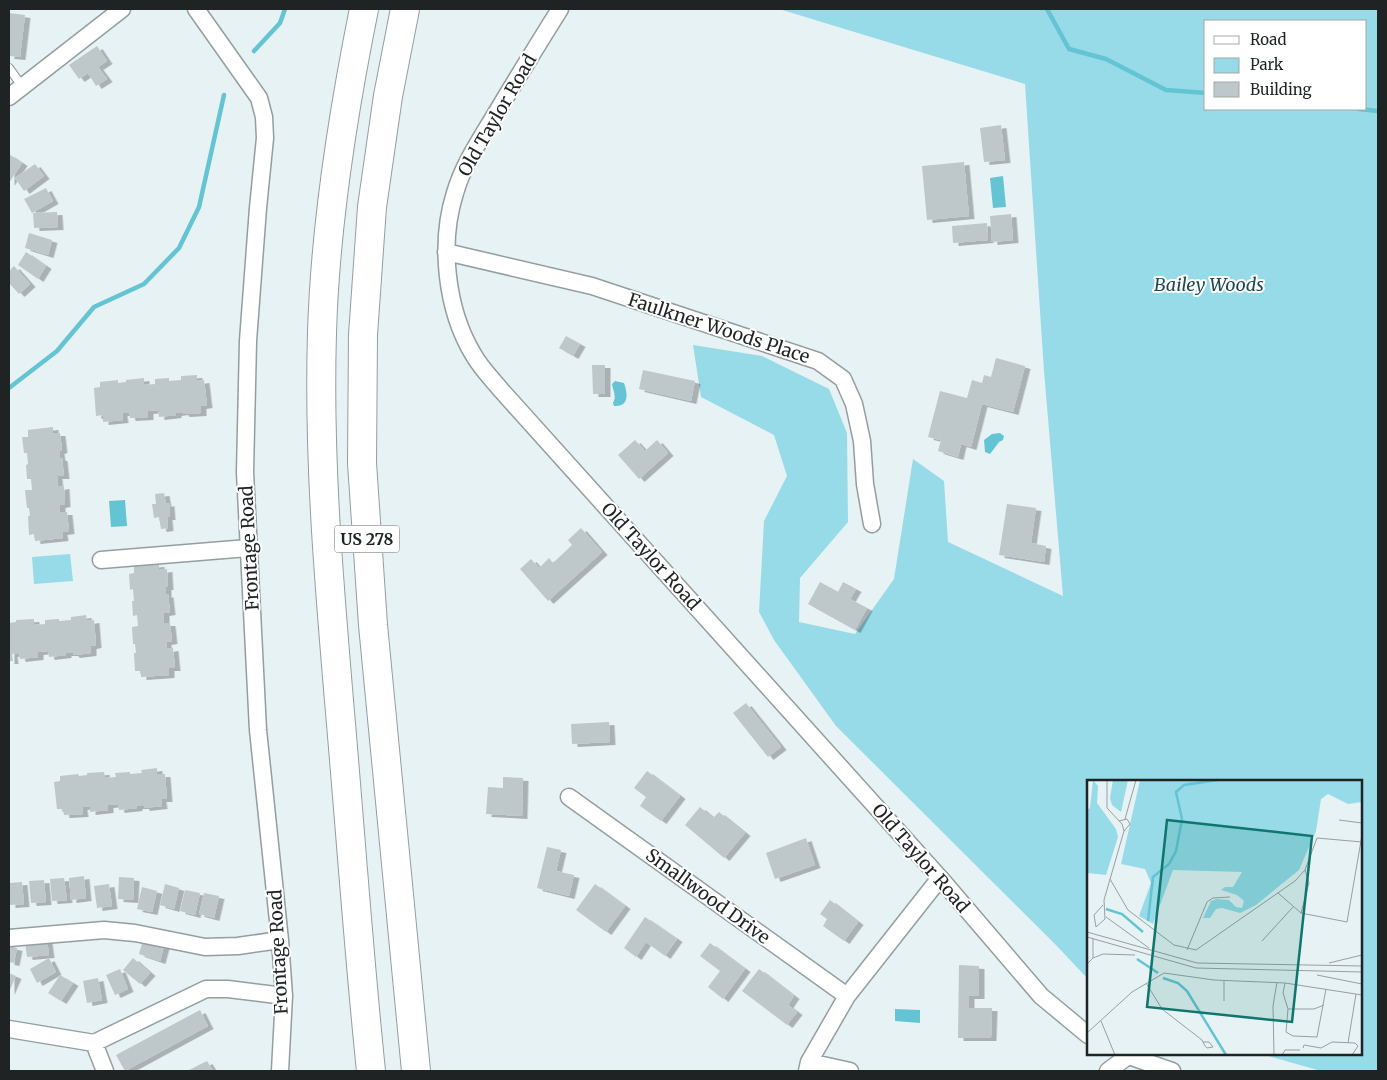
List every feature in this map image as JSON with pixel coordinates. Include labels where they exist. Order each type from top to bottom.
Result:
[{"type":"highway","points":[[356,50],[360,9]]},
{"type":"highway","name":"US 278","points":[[364,9],[331,211],[322,332],[323,462],[330,592],[371,1071]]},
{"type":"highway","name":"US 278","points":[[405,9],[388,96],[372,207],[363,335],[362,463],[373,625],[416,1071]]},
{"type":"highway","points":[[388,96],[419,9]]},
{"type":"street","points":[[9,97],[122,9]]},
{"type":"street","name":"Frontage Road","points":[[196,9],[259,98],[264,117],[265,138],[248,341],[245,472],[258,730],[284,996],[280,1071]]},
{"type":"street","name":"Old Taylor Road","points":[[560,9],[472,153],[455,192],[448,226],[446,252],[449,285],[457,318],[473,354],[501,390],[940,878],[1041,996],[1087,1034]]},
{"type":"street","name":"Faulkner Woods Place","points":[[446,252],[592,286],[818,361],[843,379],[854,404],[862,441],[865,484],[872,524]]},
{"type":"street","points":[[102,560],[248,548]]},
{"type":"street","name":"Smallwood Drive","points":[[569,797],[847,996]]},
{"type":"street","points":[[850,1071],[808,1067],[847,996],[940,878]]},
{"type":"street","points":[[9,938],[104,930],[134,933],[205,946],[238,946],[280,940]]},
{"type":"street","points":[[9,1029],[94,1043],[206,989],[228,989],[284,996]]},
{"type":"street","points":[[94,1043],[105,1071]]},
{"type":"street","points":[[1108,1071],[1125,1055],[1172,1071]]},
{"type":"lane","points":[[9,68],[22,86]]},
{"type":"green space","name":"Bailey Woods","points":[[779,9],[1378,9],[1378,1071],[1321,1071],[1265,1055],[1362,1055],[1362,780],[1087,780],[1087,978],[836,726],[774,640],[759,612],[764,521],[787,476],[774,435],[701,397],[693,345],[762,356],[829,389],[847,433],[848,522],[800,578],[799,622],[855,634],[894,579],[913,459],[944,481],[948,542],[1063,596],[1044,371],[1025,84]]},
{"type":"green space","points":[[70,554],[73,581],[34,584],[32,557]]},
{"type":"shaded area","points":[[1003,176],[1006,207],[993,208],[990,178]]},
{"type":"shaded area","points":[[615,381],[624,383],[626,391],[625,402],[619,406],[614,406],[613,403],[615,396],[612,384]]},
{"type":"shaded area","points":[[1000,433],[1004,436],[1003,440],[999,442],[990,454],[985,452],[984,440],[992,434]]},
{"type":"shaded area","points":[[125,500],[127,526],[111,527],[109,501]]},
{"type":"shaded area","points":[[895,1009],[920,1010],[920,1023],[895,1021]]},
{"type":"building","points":[[9,13],[25,15],[20,57],[9,56]]},
{"type":"building","points":[[97,46],[107,61],[98,67],[107,79],[96,86],[88,73],[79,79],[69,65]]},
{"type":"building","points":[[1001,125],[1005,160],[984,162],[980,128]]},
{"type":"building","points":[[9,154],[22,163],[9,183]]},
{"type":"building","points":[[964,162],[969,216],[927,220],[922,166]]},
{"type":"building","points":[[35,164],[44,176],[24,191],[15,178]]},
{"type":"building","points":[[46,188],[53,201],[32,213],[24,199]]},
{"type":"building","points":[[57,212],[58,227],[34,228],[33,213]]},
{"type":"building","points":[[1011,214],[1013,240],[992,242],[990,216]]},
{"type":"building","points":[[987,223],[988,240],[953,243],[952,226]]},
{"type":"building","points":[[29,233],[52,240],[48,255],[25,248]]},
{"type":"building","points":[[26,252],[46,266],[38,279],[18,265]]},
{"type":"building","points":[[14,266],[30,284],[19,294],[9,283],[9,271]]},
{"type":"building","points":[[566,336],[580,344],[573,356],[559,348]]},
{"type":"building","points":[[996,358],[1025,366],[1013,412],[982,404],[971,447],[961,444],[958,457],[938,451],[941,440],[928,437],[940,391],[967,398],[972,380],[982,383],[984,375],[991,377]]},
{"type":"building","points":[[592,365],[605,365],[605,394],[593,394]]},
{"type":"building","points":[[643,370],[695,381],[691,401],[639,389]]},
{"type":"building","points":[[197,375],[197,381],[204,380],[207,405],[201,406],[201,413],[184,414],[183,412],[176,413],[176,415],[159,417],[158,410],[148,411],[148,417],[130,418],[129,413],[122,413],[123,420],[103,422],[103,415],[96,416],[94,388],[100,387],[100,382],[118,380],[118,383],[144,378],[144,385],[155,384],[155,379],[169,378],[169,381],[181,380],[181,376]]},
{"type":"building","points":[[53,427],[53,433],[60,433],[62,450],[59,451],[60,458],[62,458],[64,476],[57,476],[58,487],[64,486],[65,504],[60,505],[60,512],[67,512],[69,531],[62,532],[63,538],[35,541],[34,534],[29,535],[28,516],[30,516],[25,490],[32,490],[31,479],[27,479],[27,453],[24,453],[22,437],[28,437],[28,430]]},
{"type":"building","points":[[635,440],[645,451],[657,440],[668,453],[639,479],[618,455]]},
{"type":"building","points":[[164,493],[166,504],[169,503],[170,517],[167,517],[168,528],[161,529],[159,517],[154,518],[152,504],[156,504],[155,494]]},
{"type":"building","points":[[1007,504],[1036,508],[1031,543],[1046,546],[1044,562],[999,555]]},
{"type":"building","points":[[581,528],[602,552],[548,601],[520,569],[531,559],[539,568],[549,558],[553,563],[572,545],[568,540]]},
{"type":"building","points":[[159,564],[159,570],[167,569],[168,587],[166,587],[166,595],[168,594],[170,612],[164,613],[164,623],[170,623],[172,641],[166,642],[167,649],[173,648],[175,668],[169,668],[169,675],[141,677],[141,671],[135,671],[134,653],[136,653],[135,644],[133,644],[132,627],[138,626],[137,615],[133,616],[133,589],[130,590],[129,574],[134,573],[134,566]]},
{"type":"building","points":[[820,582],[838,592],[843,582],[856,589],[850,599],[867,608],[855,630],[808,604]]},
{"type":"building","points":[[86,615],[87,621],[94,620],[96,645],[91,646],[91,653],[74,655],[73,653],[66,653],[66,655],[49,657],[48,651],[38,652],[38,657],[20,659],[19,653],[12,654],[13,661],[9,661],[9,623],[16,622],[16,620],[34,619],[34,625],[45,624],[45,620],[71,620],[71,617]]},
{"type":"building","points":[[746,703],[781,747],[768,757],[733,713]]},
{"type":"building","points":[[609,722],[610,742],[572,744],[571,724]]},
{"type":"building","points":[[157,768],[157,774],[165,774],[167,799],[161,799],[162,806],[144,808],[144,806],[137,806],[137,808],[119,810],[118,804],[108,805],[108,810],[90,812],[90,806],[82,807],[83,814],[64,815],[63,809],[57,809],[54,782],[60,781],[60,776],[78,774],[79,776],[87,775],[87,773],[104,772],[105,778],[116,777],[115,773],[142,773],[141,770]]},
{"type":"building","points":[[647,771],[680,796],[661,821],[640,806],[646,797],[634,788]]},
{"type":"building","points":[[503,777],[523,778],[522,816],[486,814],[488,787],[503,788]]},
{"type":"building","points":[[700,807],[713,818],[719,812],[745,833],[724,858],[685,825]]},
{"type":"building","points":[[806,838],[815,865],[775,879],[766,853]]},
{"type":"building","points":[[547,847],[561,850],[556,871],[574,875],[569,896],[537,888]]},
{"type":"building","points":[[84,876],[86,898],[71,900],[69,878]]},
{"type":"building","points":[[119,877],[134,878],[133,900],[118,899]]},
{"type":"building","points":[[64,878],[67,900],[52,901],[50,879]]},
{"type":"building","points":[[44,880],[46,902],[31,903],[29,881]]},
{"type":"building","points":[[22,882],[24,904],[10,905],[9,883]]},
{"type":"building","points":[[109,884],[112,906],[97,908],[94,886]]},
{"type":"building","points":[[165,884],[179,888],[174,909],[160,905]]},
{"type":"building","points":[[595,884],[625,906],[606,932],[576,910]]},
{"type":"building","points":[[142,887],[157,891],[152,912],[137,909]]},
{"type":"building","points":[[185,890],[200,893],[195,915],[180,911]]},
{"type":"building","points":[[204,893],[219,896],[214,918],[199,914]]},
{"type":"building","points":[[830,900],[858,922],[844,941],[823,926],[827,919],[820,914]]},
{"type":"building","points":[[645,917],[677,939],[665,956],[646,942],[636,957],[624,948]]},
{"type":"building","points":[[47,940],[49,955],[27,957],[25,942]]},
{"type":"building","points":[[143,940],[164,946],[160,961],[139,954]]},
{"type":"building","points":[[710,943],[745,969],[723,999],[708,987],[720,971],[700,956]]},
{"type":"building","points":[[9,946],[17,948],[14,963],[9,962]]},
{"type":"building","points":[[49,958],[56,972],[37,983],[30,969]]},
{"type":"building","points":[[133,958],[150,973],[140,984],[123,970]]},
{"type":"building","points":[[959,965],[979,966],[979,996],[969,996],[969,1008],[992,1008],[991,1038],[958,1038]]},
{"type":"building","points":[[120,969],[128,989],[115,995],[106,975]]},
{"type":"building","points":[[759,969],[794,996],[788,1005],[797,1012],[787,1025],[742,991]]},
{"type":"building","points":[[9,973],[16,976],[9,992]]},
{"type":"building","points":[[60,975],[73,983],[61,1001],[48,993]]},
{"type":"building","points":[[98,978],[102,1000],[87,1003],[83,981]]},
{"type":"building","points":[[200,1010],[208,1026],[125,1071],[116,1055]]},
{"type":"building","points":[[207,1061],[213,1071],[187,1071]]},
{"type":"waterway","points":[[254,51],[280,23],[285,9]]},
{"type":"waterway","points":[[1047,9],[1069,49],[1106,59],[1166,90],[1204,93]]},
{"type":"waterway","points":[[9,388],[57,351],[94,307],[144,284],[179,248],[199,207],[224,95]]},
{"type":"waterway","points":[[1367,110],[1378,111]]}]
